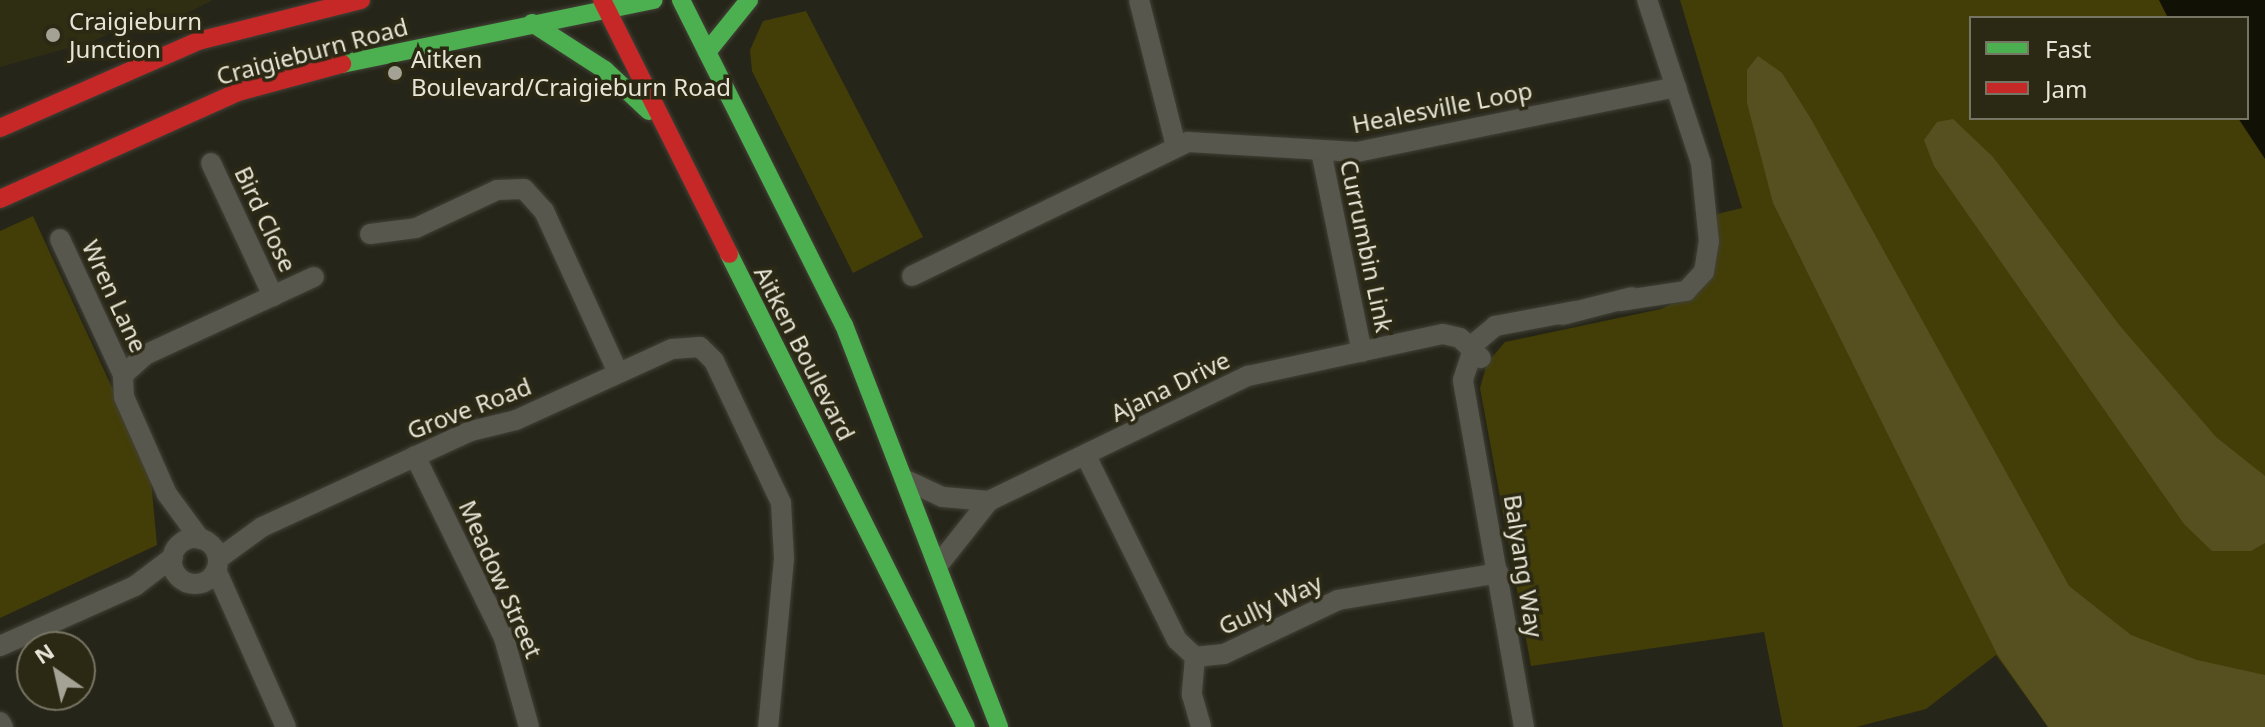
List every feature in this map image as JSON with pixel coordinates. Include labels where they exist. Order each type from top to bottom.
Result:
[{"type":"main road","points":[[282,17],[317,0]]},
{"type":"main road","name":"Craigieburn Road","points":[[0,128],[158,56],[282,17],[361,0]]},
{"type":"main road","name":"Craigieburn Road","points":[[0,199],[238,92],[604,4],[653,0]]},
{"type":"main road","name":"Aitken Boulevard","points":[[681,0],[844,325],[908,481],[999,727]]},
{"type":"main road","points":[[707,52],[749,0]]},
{"type":"main road","name":"Aitken Boulevard","points":[[604,4],[966,727]]},
{"type":"main road","points":[[532,23],[605,70],[664,126]]},
{"type":"street","points":[[1139,0],[1176,146]]},
{"type":"street","points":[[1474,353],[1501,336],[1575,311],[1620,301],[1685,277],[1705,215],[1701,163],[1647,0]]},
{"type":"street","name":"Healesville Loop","points":[[912,276],[1176,146],[1216,140],[1357,152],[1676,87]]},
{"type":"street","name":"Currumbin Link","points":[[1321,151],[1362,352]]},
{"type":"street","name":"Bird Close","points":[[211,163],[273,296]]},
{"type":"street","points":[[370,234],[416,228],[497,190],[524,189],[544,211],[618,373]]},
{"type":"street","name":"Wren Lane","points":[[60,239],[123,375],[124,397],[167,494]]},
{"type":"street","points":[[123,375],[145,355],[314,277]]},
{"type":"street","name":"Ajana Drive","points":[[939,564],[989,501],[1248,376],[1431,339],[1474,353]]},
{"type":"street","name":"Grove Road","points":[[181,566],[203,540],[261,528],[415,456],[683,346],[700,347],[714,361],[781,503],[784,559],[768,727]]},
{"type":"street","name":"Balyang Way","points":[[1474,353],[1472,413],[1524,727]]},
{"type":"street","name":"Meadow Street","points":[[415,456],[504,638],[529,727]]},
{"type":"street","name":"Gully Way","points":[[1086,456],[1177,640],[1195,657],[1224,654],[1338,600],[1499,573]]},
{"type":"street","name":"Ajana Drive","points":[[908,481],[943,497],[989,501]]},
{"type":"street","points":[[167,494],[203,540],[217,564],[234,616],[286,727]]},
{"type":"street","points":[[167,494],[181,566],[234,616]]},
{"type":"street","name":"Grove Road","points":[[181,566],[217,564],[261,528]]},
{"type":"street","points":[[0,646],[181,566]]},
{"type":"street","points":[[1195,657],[1192,695],[1201,727]]},
{"type":"shaded area","name":"Craigieburn Junction","points":[[0,0],[213,0],[156,29],[135,22],[93,41],[0,67]]},
{"type":"shaded area","points":[[1680,0],[2265,0],[2265,727],[2048,727],[1996,655],[1926,709],[1856,727],[1783,727],[1764,632],[1531,666],[1480,388],[1487,363],[1505,342],[1661,309],[1694,293],[1712,276],[1717,214],[1742,208]]},
{"type":"shaded area","points":[[2159,0],[2265,0],[2265,159],[2239,120],[2249,120],[2249,16],[2167,16]]},
{"type":"shaded area","points":[[806,11],[923,237],[853,273],[752,71],[750,50],[763,21]]},
{"type":"shaded area","points":[[1758,56],[1782,73],[1811,119],[2069,586],[2131,635],[2197,660],[2265,675],[2265,727],[2048,727],[1997,654],[1773,203],[1747,103],[1747,70]]},
{"type":"shaded area","points":[[1953,119],[1993,157],[2120,326],[2216,437],[2265,476],[2265,543],[2251,551],[2212,551],[2184,524],[1934,166],[1924,140],[1937,122]]},
{"type":"shaded area","points":[[33,216],[150,470],[157,545],[0,618],[0,231]]},
{"type":"traffic: fast","points":[[342,64],[653,0]]},
{"type":"traffic: fast","points":[[681,0],[844,325],[999,727]]},
{"type":"traffic: fast","points":[[707,52],[749,0]]},
{"type":"traffic: fast","points":[[532,23],[605,70],[649,111]]},
{"type":"traffic: fast","points":[[729,254],[966,727]]},
{"type":"traffic: jam","points":[[0,128],[198,41],[361,0]]},
{"type":"traffic: jam","points":[[602,0],[729,254]]},
{"type":"traffic: jam","points":[[0,199],[238,92],[342,64]]},
{"type":"place","name":"Craigieburn Junction","points":[[53,35]]},
{"type":"place","name":"Aitken Boulevard/Craigieburn Road","points":[[395,73]]}]
